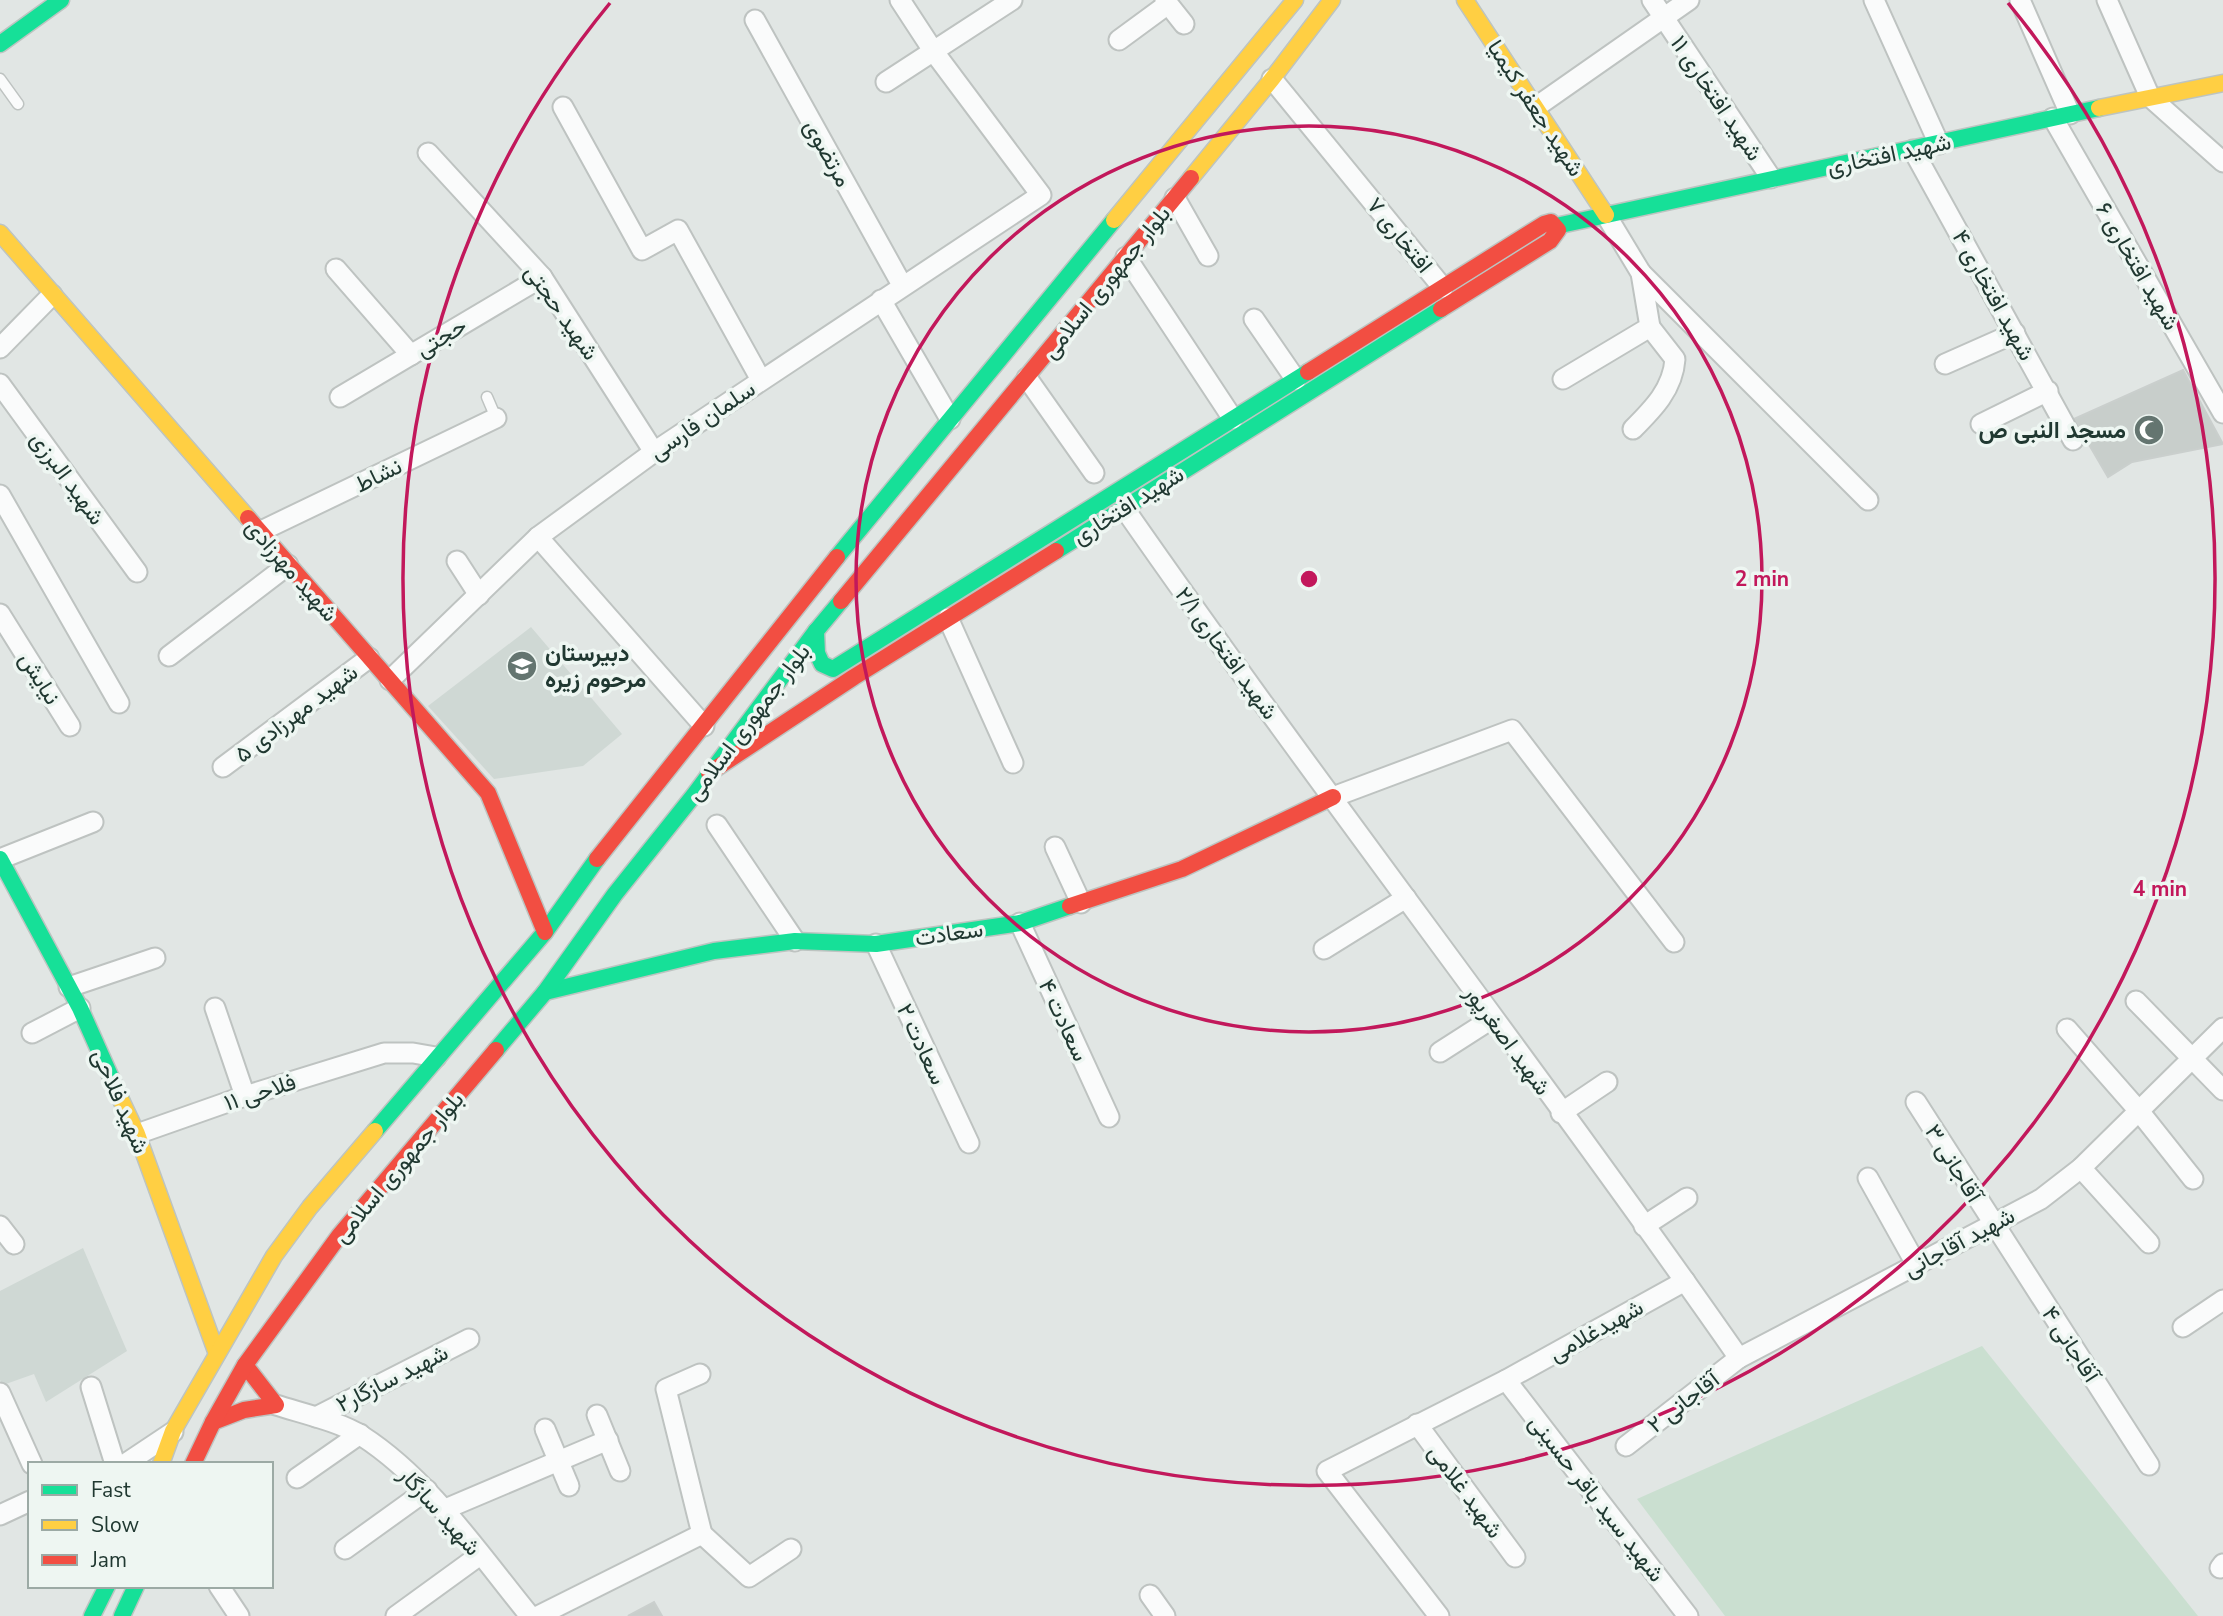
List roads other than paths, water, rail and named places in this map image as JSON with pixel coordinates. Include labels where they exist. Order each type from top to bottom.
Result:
[{"type":"street","points":[[900,0],[934,52]]},
{"type":"street","points":[[886,82],[934,52],[984,8],[1012,0]]},
{"type":"street","name":"بلوار جمهوری اسلامی","points":[[162,1462],[173,1431],[274,1256],[310,1208],[545,932],[586,873],[704,726],[772,635],[1295,0]]},
{"type":"street","name":"بلوار جمهوری اسلامی","points":[[194,1462],[213,1422],[300,1269],[338,1236],[545,992],[615,894],[817,631],[1175,198],[1332,0]]},
{"type":"street","name":"شهید جعفر کیمیا","points":[[1465,0],[1606,215]]},
{"type":"street","name":"شهید افتخاری ۱۱","points":[[1651,0],[1771,178]]},
{"type":"street","points":[[1535,107],[1689,0]]},
{"type":"street","points":[[1874,0],[1939,144]]},
{"type":"street","name":"شهید افتخاری ۶","points":[[2020,0],[2062,116],[2223,413]]},
{"type":"street","points":[[2107,0],[2150,97],[2223,162]]},
{"type":"street","points":[[0,44],[57,1]]},
{"type":"street","points":[[1119,40],[1166,2],[1184,24]]},
{"type":"street","name":"مرتضوی","points":[[755,20],[902,285]]},
{"type":"street","name":"سلمان فارسی","points":[[390,680],[538,537],[654,452],[1041,195],[934,52]]},
{"type":"street","name":"افتخاری ۷","points":[[1272,79],[1443,288]]},
{"type":"street","name":"شهید افتخاری","points":[[709,774],[854,677],[1124,508],[1553,233],[1606,215],[1771,178],[2223,83]]},
{"type":"street","points":[[563,107],[642,250],[678,230],[761,380]]},
{"type":"street","name":"شهید افتخاری ۴","points":[[1913,150],[2073,440]]},
{"type":"street","name":"شهید حجتی","points":[[428,153],[542,277],[654,452]]},
{"type":"street","points":[[1175,198],[1208,256]]},
{"type":"street","points":[[1606,215],[1641,273],[1868,500]]},
{"type":"street","points":[[817,631],[817,653],[822,664],[834,669],[1544,224],[1551,222],[1553,233]]},
{"type":"street","name":"شهید مهرزادی","points":[[0,233],[488,793],[545,932]]},
{"type":"street","points":[[1126,257],[1233,419]]},
{"type":"street","points":[[336,269],[411,355]]},
{"type":"street","points":[[1633,429],[1653,408],[1674,375],[1675,359],[1650,327],[1641,273]]},
{"type":"street","name":"حجتی","points":[[340,397],[542,277]]},
{"type":"street","points":[[0,348],[52,295]]},
{"type":"street","points":[[881,300],[950,419]]},
{"type":"street","points":[[1254,319],[1296,380]]},
{"type":"street","points":[[1563,379],[1650,327]]},
{"type":"street","points":[[1945,364],[2015,333]]},
{"type":"street","points":[[1027,378],[1094,473]]},
{"type":"street","name":"شهید البرزی","points":[[0,384],[136,572]]},
{"type":"street","points":[[1981,424],[2048,391]]},
{"type":"street","name":"نشاط","points":[[259,532],[496,418]]},
{"type":"street","points":[[0,495],[119,703]]},
{"type":"street","name":"شهید افتخاری ۲/۱","points":[[1124,508],[1231,662],[1333,797]]},
{"type":"street","points":[[538,537],[704,726]]},
{"type":"street","points":[[457,561],[479,595]]},
{"type":"street","points":[[169,656],[288,565]]},
{"type":"street","points":[[948,618],[1013,763]]},
{"type":"street","name":"نیایش","points":[[3,627],[70,726]]},
{"type":"street","name":"شهید مهرزادی ۵","points":[[223,767],[369,658]]},
{"type":"street","points":[[852,658],[846,664],[845,670],[847,675],[854,677]]},
{"type":"street","points":[[1333,797],[1512,730],[1674,942]]},
{"type":"street","name":"شهید اصغرپور","points":[[1333,797],[1685,1281]]},
{"type":"street","name":"سعادت","points":[[545,992],[714,951],[795,941],[876,944],[1020,923],[1182,869],[1333,797]]},
{"type":"street","points":[[632,815],[628,827],[633,839],[645,844],[657,840]]},
{"type":"street","points":[[0,859],[93,822]]},
{"type":"street","points":[[717,825],[795,941]]},
{"type":"street","points":[[1055,847],[1081,903]]},
{"type":"street","name":"شهید فلاحی","points":[[0,859],[80,1008],[137,1134],[217,1354]]},
{"type":"street","points":[[586,873],[597,869],[608,872],[616,882],[615,894]]},
{"type":"street","points":[[1324,949],[1406,898]]},
{"type":"street","name":"سعادت ۴","points":[[1020,923],[1109,1117]]},
{"type":"street","name":"سعادت ۲","points":[[876,944],[969,1143]]},
{"type":"street","points":[[69,987],[155,958]]},
{"type":"street","points":[[2136,1001],[2223,1090]]},
{"type":"street","points":[[32,1033],[80,1008]]},
{"type":"street","points":[[215,1009],[245,1096]]},
{"type":"street","points":[[1440,1052],[1493,1018]]},
{"type":"street","name":"شهید آقاجانی","points":[[1739,1359],[2041,1199],[2081,1168],[2223,1028]]},
{"type":"street","points":[[2067,1029],[2139,1111],[2193,1179]]},
{"type":"street","name":"فلاحی ۱۱","points":[[137,1134],[245,1096],[384,1053],[412,1053],[436,1057]]},
{"type":"street","points":[[1562,1113],[1607,1082]]},
{"type":"street","name":"آقاجانی ۳","points":[[1916,1102],[1992,1224]]},
{"type":"street","points":[[2081,1168],[2149,1243]]},
{"type":"street","points":[[1868,1178],[1916,1264]]},
{"type":"street","points":[[1644,1226],[1687,1198]]},
{"type":"street","points":[[310,1208],[311,1223],[318,1233],[329,1239],[338,1236]]},
{"type":"street","name":"آقاجانی ۴","points":[[1992,1224],[2149,1465]]},
{"type":"street","points":[[0,1226],[14,1244]]},
{"type":"street","points":[[274,1256],[284,1254],[300,1269]]},
{"type":"street","points":[[1685,1281],[1739,1359]]},
{"type":"street","name":"شهیدغلامی","points":[[1439,1616],[1327,1471],[1506,1380],[1685,1281]]},
{"type":"street","points":[[2183,1327],[2223,1300]]},
{"type":"street","name":"شهید سازگار۲","points":[[316,1417],[469,1339]]},
{"type":"street","name":"آقاجانی ۲","points":[[1626,1446],[1739,1359]]},
{"type":"street","points":[[245,1365],[276,1405]]},
{"type":"street","points":[[699,1374],[666,1389],[702,1534],[749,1577],[791,1549]]},
{"type":"street","name":"شهید سید باقر حسینی","points":[[1506,1380],[1688,1616]]},
{"type":"street","points":[[91,1387],[114,1462]]},
{"type":"street","points":[[0,1393],[31,1462]]},
{"type":"street","name":"شهید سازگار","points":[[213,1422],[244,1409],[276,1405],[360,1434],[397,1462],[427,1490],[530,1616]]},
{"type":"street","points":[[597,1415],[620,1471]]},
{"type":"street","name":"شهید غلامی","points":[[1417,1424],[1515,1557]]},
{"type":"street","points":[[545,1429],[569,1486]]},
{"type":"street","points":[[128,1462],[173,1431]]},
{"type":"street","points":[[296,1478],[360,1434]]},
{"type":"street","points":[[443,1510],[608,1440]]},
{"type":"street","points":[[345,1549],[427,1490]]},
{"type":"street","points":[[0,1515],[28,1502]]},
{"type":"street","points":[[538,1616],[702,1534]]},
{"type":"street","points":[[396,1616],[480,1555]]},
{"type":"street","points":[[92,1616],[106,1588]]},
{"type":"street","points":[[122,1616],[135,1588]]},
{"type":"street","points":[[220,1588],[239,1616]]},
{"type":"street","points":[[1150,1595],[1165,1616]]},
{"type":"lane","points":[[0,79],[18,104]]},
{"type":"lane","points":[[487,397],[496,418]]},
{"type":"place","name":"مسجد النبی ص","points":[[2149,430]]},
{"type":"place","name":"دبیرستان مرحوم زیره","points":[[522,666]]}]
